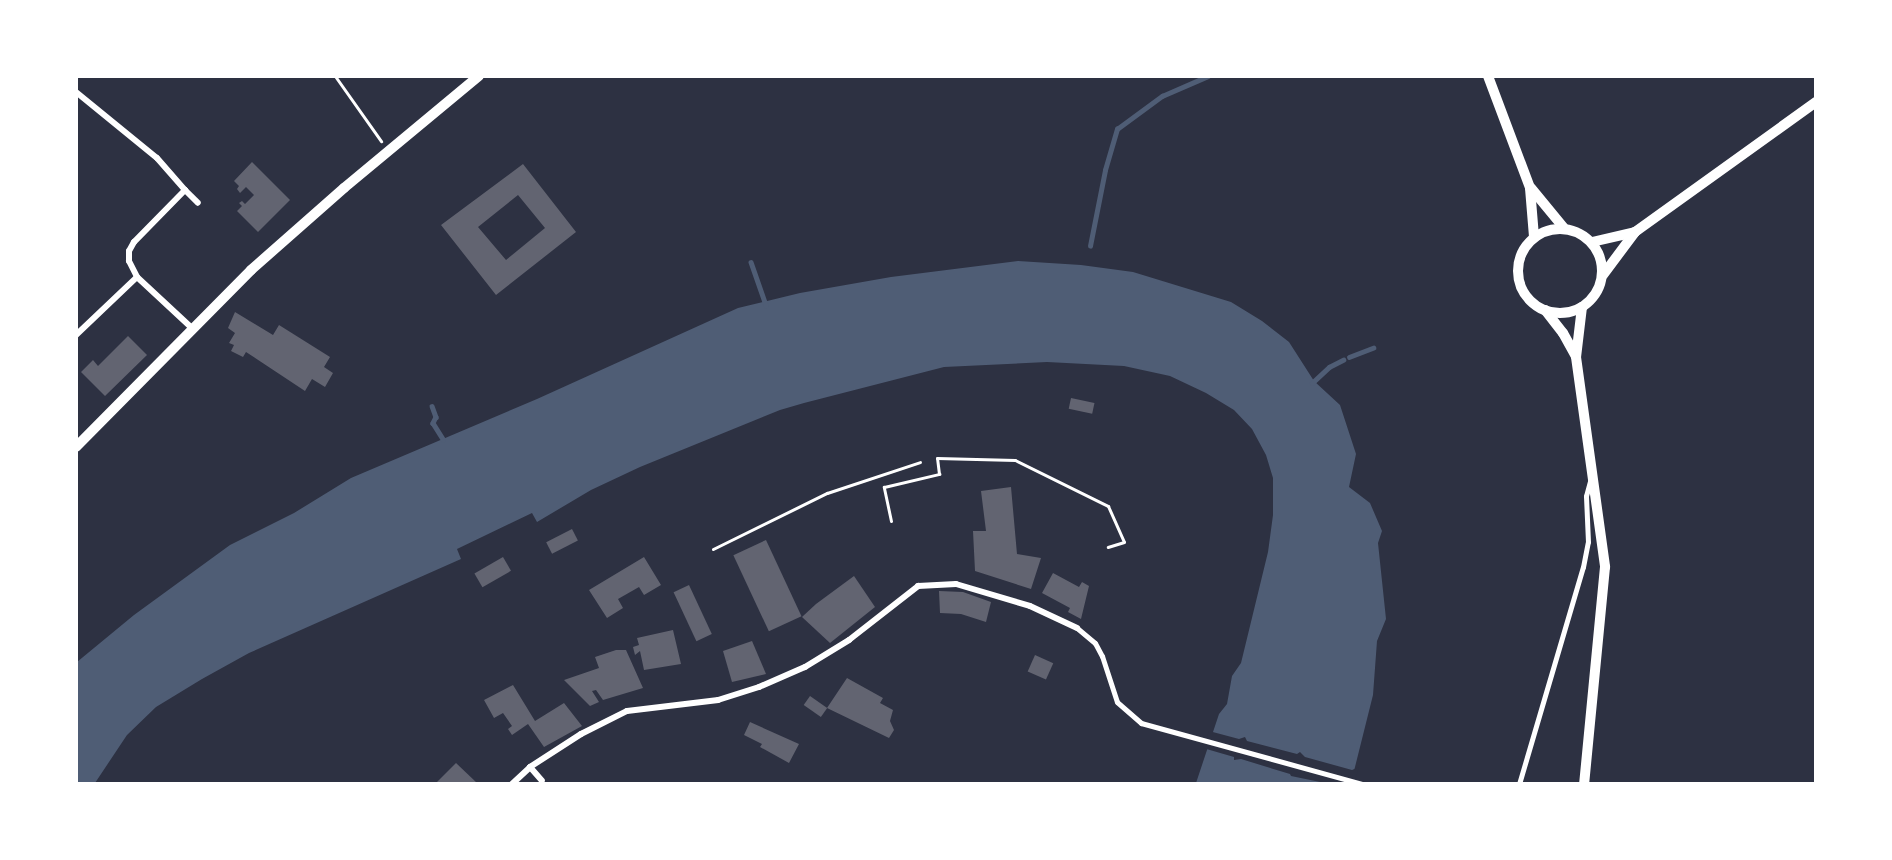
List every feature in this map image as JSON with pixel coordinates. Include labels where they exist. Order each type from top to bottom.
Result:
[{"type":"street","points":[[1488,76],[1530,188],[1534,237]]},
{"type":"street","points":[[76,447],[251,270],[477,78]]},
{"type":"street","points":[[76,92],[157,158],[198,203]]},
{"type":"street","points":[[1545,310],[1564,313],[1582,307],[1596,293],[1603,275],[1635,232],[1815,102]]},
{"type":"street","points":[[1530,188],[1564,228]]},
{"type":"street","points":[[185,190],[135,242],[129,251],[129,261],[137,277],[193,329]]},
{"type":"street","points":[[1576,357],[1563,333],[1545,310],[1528,299],[1519,282],[1517,272],[1521,253],[1534,237],[1543,232],[1564,228],[1592,242],[1602,263],[1603,275]]},
{"type":"street","points":[[1592,242],[1635,232]]},
{"type":"street","points":[[76,335],[137,277]]},
{"type":"street","points":[[1582,307],[1576,357],[1605,567],[1584,783]]},
{"type":"street","points":[[1519,783],[1583,567],[1588,542],[1586,496],[1592,474]]},
{"type":"street","points":[[512,783],[530,767],[581,734],[627,711],[718,700],[759,687],[805,667],[849,640],[918,586],[956,584],[1030,606],[1077,628],[1095,643],[1102,656],[1117,702],[1134,719],[1363,783]]},
{"type":"street","points":[[530,767],[542,781]]},
{"type":"path","points":[[335,76],[388,152]]},
{"type":"path","points":[[891,521],[884,487],[939,474],[937,458],[1016,460],[1108,506],[1124,542],[1108,547]]},
{"type":"path","points":[[713,549],[827,493],[920,462]]},
{"type":"water","points":[[1018,261],[1081,265],[1133,272],[1231,302],[1262,321],[1289,342],[1314,381],[1340,405],[1356,454],[1349,487],[1370,503],[1382,531],[1378,543],[1386,619],[1377,641],[1373,695],[1351,783],[1196,783],[1219,714],[1227,704],[1232,676],[1241,663],[1268,552],[1273,515],[1273,478],[1266,455],[1252,429],[1234,410],[1206,393],[1170,376],[1124,366],[1047,362],[944,367],[780,410],[640,467],[591,490],[537,522],[532,513],[457,549],[461,559],[249,653],[202,679],[156,707],[127,735],[95,783],[77,784],[77,662],[134,615],[230,545],[294,513],[351,478],[537,399],[738,308],[800,293],[891,277]]},
{"type":"pier","points":[[1209,731],[1239,739],[1245,737],[1247,741],[1297,754],[1300,752],[1305,757],[1352,770],[1359,767],[1354,784],[1325,783],[1291,776],[1241,759],[1234,760],[1234,757],[1203,748]]},
{"type":"building","points":[[252,162],[290,200],[258,232],[237,211],[242,206],[239,203],[242,201],[245,204],[254,195],[246,187],[240,193],[237,189],[239,186],[234,181]]},
{"type":"building","points":[[523,164],[576,232],[496,295],[441,225]],"holes":[[[518,195],[545,228],[506,260],[478,227]]]},
{"type":"building","points":[[235,312],[273,335],[279,325],[330,357],[324,367],[333,373],[325,387],[312,379],[305,391],[246,352],[243,357],[231,351],[234,345],[229,343],[235,333],[228,328]]},
{"type":"building","points":[[128,336],[147,355],[105,396],[81,372],[93,360],[98,366]]},
{"type":"building","points":[[1071,398],[1094,403],[1092,414],[1069,409]]},
{"type":"building","points":[[1011,487],[1017,554],[1041,558],[1031,589],[975,571],[973,531],[986,531],[981,491]]},
{"type":"building","points":[[572,529],[578,541],[552,554],[546,542]]},
{"type":"building","points":[[766,540],[801,616],[769,631],[733,555]]},
{"type":"building","points":[[503,557],[511,571],[482,587],[474,574]]},
{"type":"building","points":[[644,557],[661,585],[644,595],[639,587],[618,599],[623,608],[607,618],[589,590]]},
{"type":"building","points":[[1053,573],[1079,587],[1082,582],[1089,586],[1081,619],[1068,612],[1070,608],[1042,593]]},
{"type":"building","points":[[854,576],[875,607],[830,643],[802,617]]},
{"type":"building","points":[[689,585],[712,634],[696,641],[674,592]]},
{"type":"building","points":[[939,591],[963,592],[991,602],[986,622],[961,614],[940,613]]},
{"type":"building","points":[[673,630],[681,664],[644,670],[640,651],[635,655],[633,647],[639,645],[637,638]]},
{"type":"building","points":[[752,641],[766,674],[732,682],[723,651]]},
{"type":"building","points":[[616,650],[626,650],[643,688],[603,700],[596,690],[592,691],[599,702],[590,706],[564,680],[599,668],[595,657]]},
{"type":"building","points":[[1035,655],[1053,663],[1046,680],[1028,671]]},
{"type":"building","points":[[847,678],[883,698],[880,703],[893,710],[890,721],[894,730],[889,738],[827,708]]},
{"type":"building","points":[[513,685],[535,721],[564,703],[582,726],[544,747],[528,724],[512,735],[508,729],[512,726],[503,713],[494,718],[484,700]]},
{"type":"building","points":[[810,696],[827,708],[821,717],[804,705]]},
{"type":"building","points":[[750,722],[799,744],[789,763],[760,747],[762,744],[744,735]]},
{"type":"building","points":[[456,763],[477,783],[436,783]]},
{"type":"waterway","points":[[1090,246],[1105,170],[1117,129],[1162,96],[1208,76]]},
{"type":"waterway","points":[[751,262],[766,305]]},
{"type":"waterway","points":[[1349,357],[1373,348]]},
{"type":"waterway","points":[[1312,383],[1329,367],[1343,360]]},
{"type":"waterway","points":[[432,406],[436,417],[433,423],[443,439]]}]
